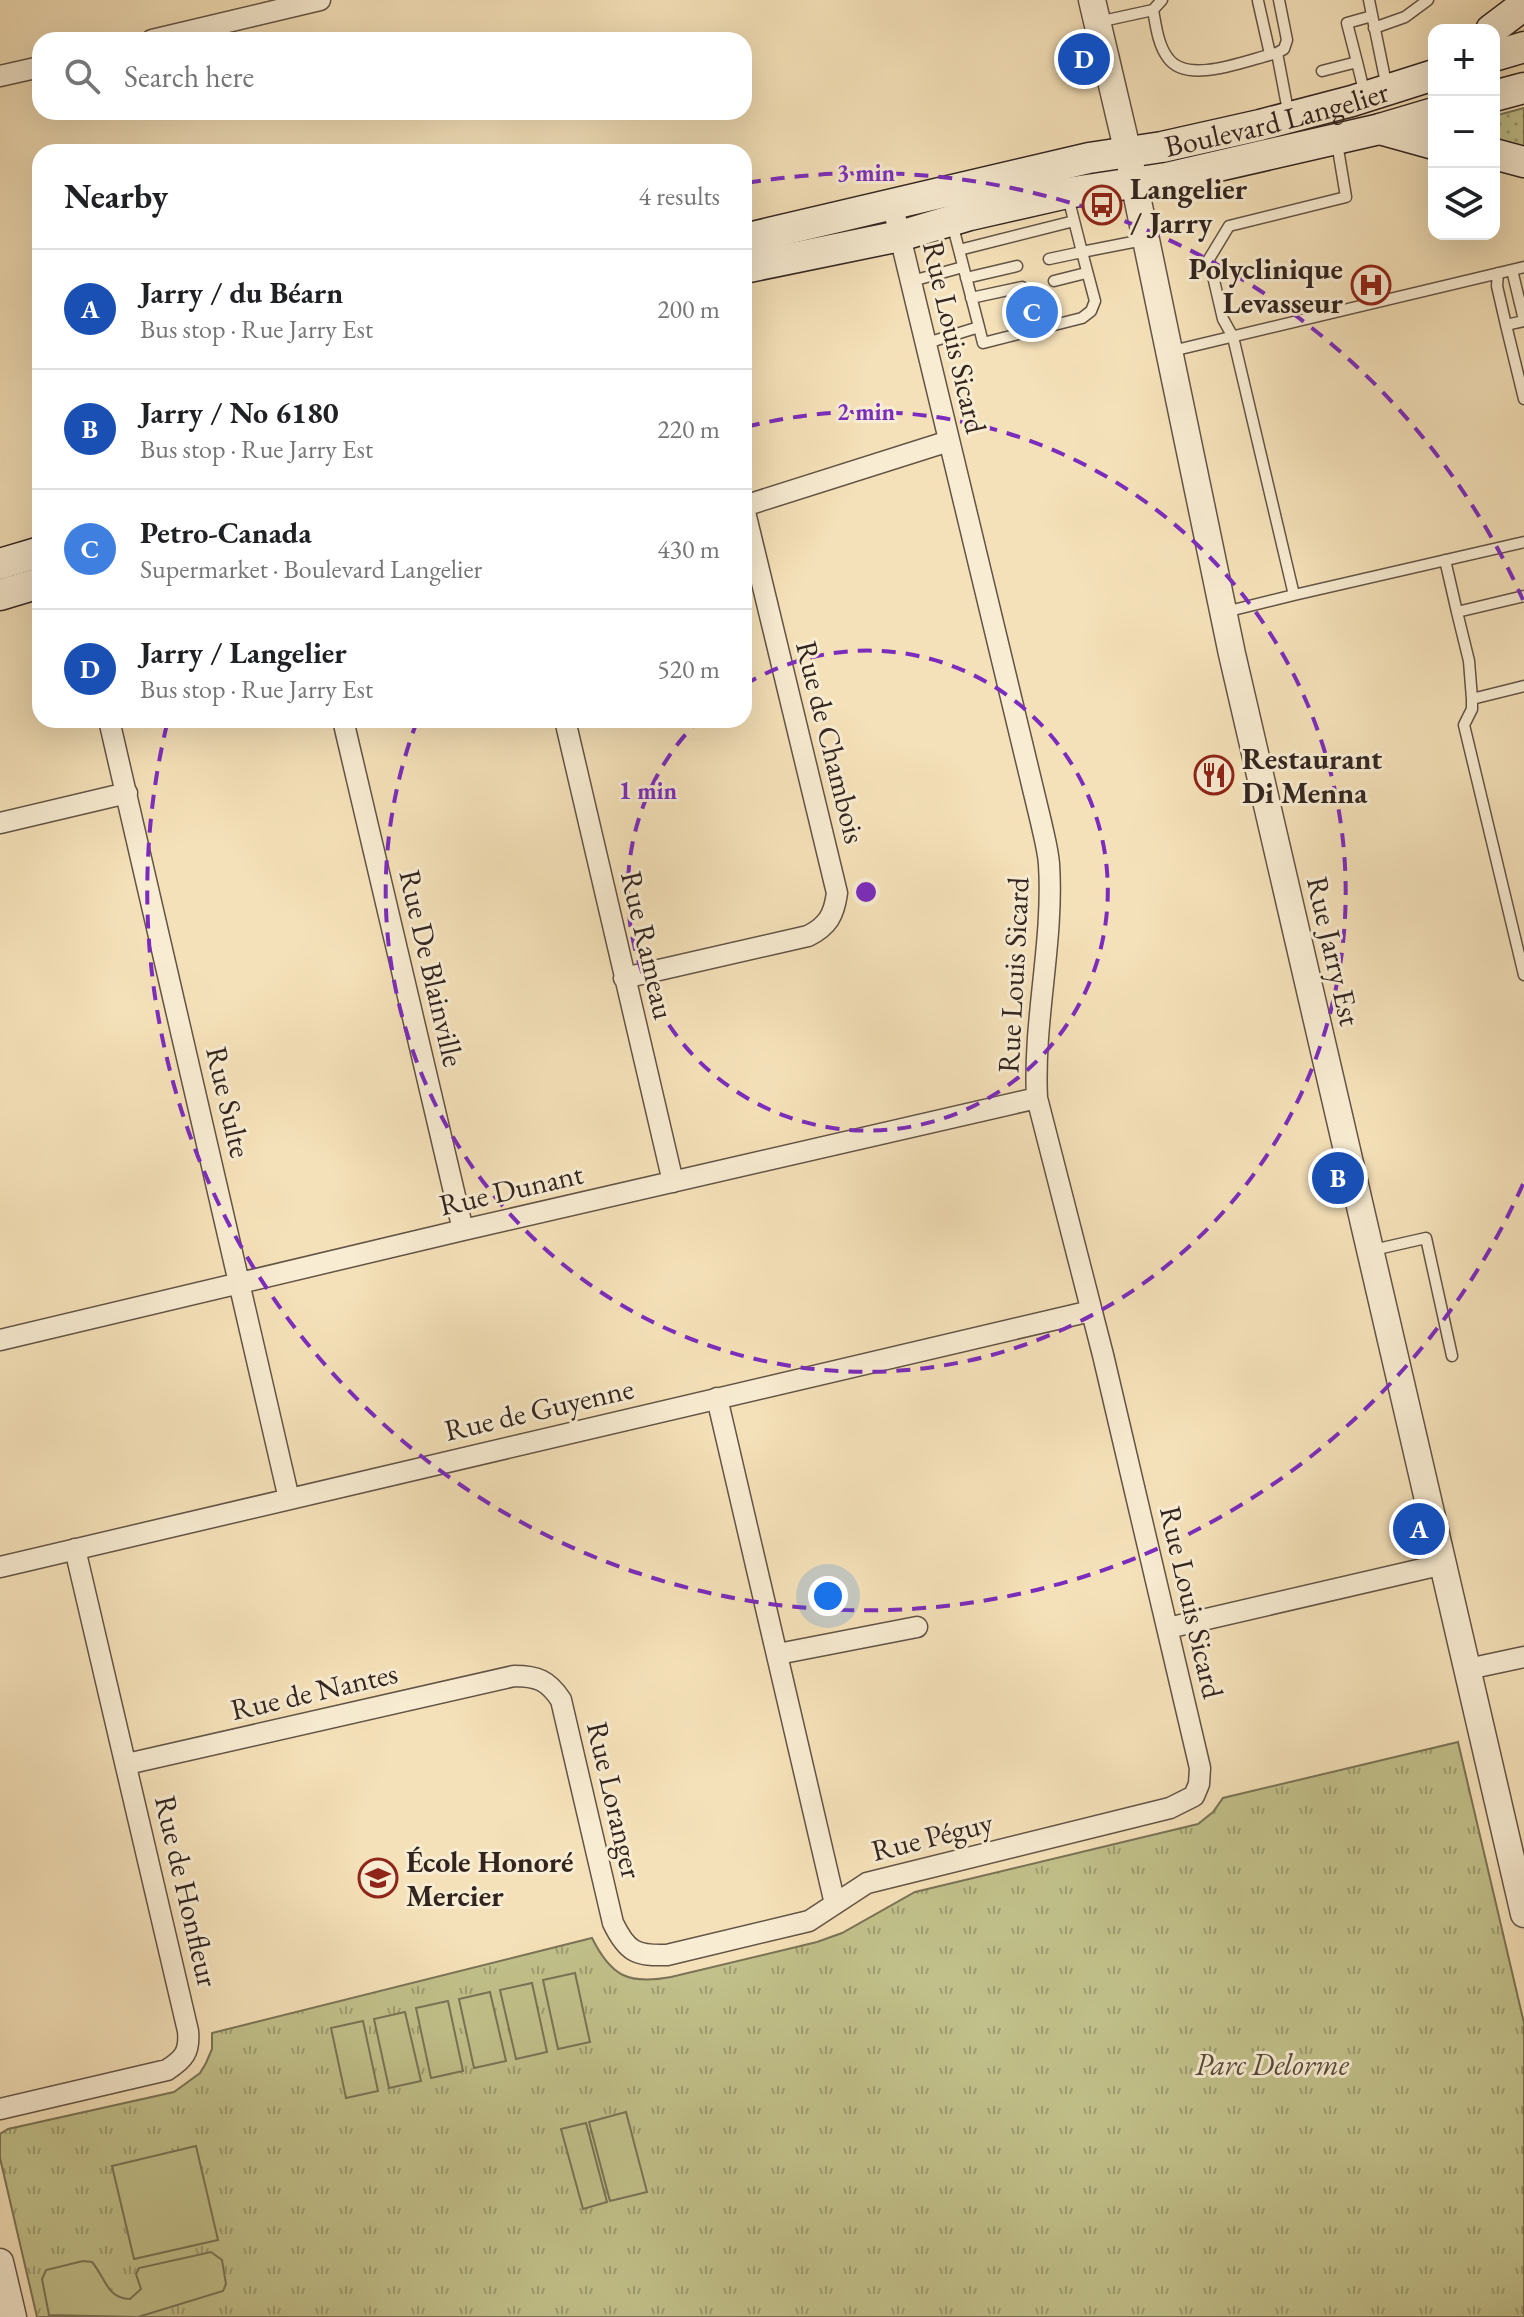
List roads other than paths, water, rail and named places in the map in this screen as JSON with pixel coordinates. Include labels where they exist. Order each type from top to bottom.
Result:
[{"type":"main road","points":[[1499,24],[1524,5]]},
{"type":"main road","points":[[1500,54],[1524,47]]},
{"type":"main road","name":"Boulevard Langelier","points":[[752,237],[1089,158],[1128,153],[1290,118],[1428,77]]},
{"type":"main road","points":[[1500,94],[1524,88]]},
{"type":"main road","name":"Boulevard Langelier","points":[[752,266],[900,236],[955,235],[1070,207],[1135,183],[1380,129],[1428,115]]},
{"type":"main road","points":[[1380,129],[1428,142]]},
{"type":"main road","points":[[1500,156],[1524,162]]},
{"type":"main road","points":[[0,564],[32,554]]},
{"type":"main road","points":[[0,595],[32,585]]},
{"type":"street","points":[[186,32],[320,0]]},
{"type":"street","name":"Rue Jarry Est","points":[[1095,11],[1135,183],[1223,613],[1524,1914]]},
{"type":"street","points":[[0,76],[32,69]]},
{"type":"street","name":"Rue Louis Sicard","points":[[892,203],[1049,862],[1049,902],[1035,1061],[1037,1098],[1200,1768],[1194,1796]]},
{"type":"street","points":[[752,504],[949,441]]},
{"type":"street","name":"Rue de Chambois","points":[[624,978],[808,936],[830,921],[835,907],[837,893],[752,540]]},
{"type":"street","name":"Rue Sulte","points":[[111,728],[289,1499]]},
{"type":"street","name":"Rue De Blainville","points":[[345,728],[463,1230]]},
{"type":"street","name":"Rue Rameau","points":[[567,728],[673,1182]]},
{"type":"street","points":[[0,823],[127,793]]},
{"type":"street","name":"Rue Dunant","points":[[0,1340],[1037,1098]]},
{"type":"street","name":"Rue de Guyenne","points":[[0,1567],[1091,1311]]},
{"type":"street","points":[[717,1398],[835,1904]]},
{"type":"street","name":"Rue de Honfleur","points":[[0,2109],[167,2070],[183,2059],[190,2047],[75,1549]]},
{"type":"street","points":[[1168,1628],[1444,1564]]},
{"type":"street","points":[[778,1654],[917,1627]]},
{"type":"street","points":[[1468,1669],[1524,1657]]},
{"type":"street","name":"Rue de Nantes","points":[[127,1764],[514,1676]]},
{"type":"street","name":"Rue Loranger","points":[[514,1676],[533,1676],[551,1684],[561,1700],[613,1923],[630,1950],[644,1956]]},
{"type":"street","name":"Rue Péguy","points":[[644,1956],[667,1955],[809,1921],[867,1883],[1170,1808],[1194,1796]]},
{"type":"street","points":[[0,2262],[13,2317]]},
{"type":"lane","points":[[1095,11],[1153,10],[1162,0]]},
{"type":"lane","points":[[1153,10],[1164,51],[1180,70],[1205,70],[1284,49],[1287,40],[1279,0]]},
{"type":"lane","points":[[1369,0],[1376,93]]},
{"type":"lane","points":[[1376,93],[1357,62],[1347,23],[1405,17],[1428,0]]},
{"type":"lane","points":[[1258,1],[1290,118]]},
{"type":"lane","points":[[1322,71],[1357,62]]},
{"type":"lane","points":[[1294,595],[1233,337],[1223,319],[1209,259],[1229,226],[1346,197],[1336,139]]},
{"type":"lane","points":[[955,235],[983,343],[1082,318],[1091,311],[1095,301],[1070,207]]},
{"type":"lane","points":[[1049,259],[1145,240]]},
{"type":"lane","points":[[912,281],[1017,266]]},
{"type":"lane","points":[[1170,351],[1518,268],[1524,320],[1506,325]]},
{"type":"lane","points":[[1054,281],[1086,273]]},
{"type":"lane","points":[[1498,273],[1497,286],[1524,399]]},
{"type":"lane","points":[[971,298],[1022,287]]},
{"type":"lane","points":[[927,343],[979,327]]},
{"type":"lane","points":[[1223,613],[1524,542]]},
{"type":"lane","points":[[1445,560],[1469,661],[1472,709],[1464,725],[1524,975]]},
{"type":"lane","points":[[1457,612],[1524,596]]},
{"type":"lane","points":[[1472,699],[1524,686]]},
{"type":"lane","points":[[1370,1251],[1426,1238],[1452,1356]]},
{"type":"place","name":"Jarry / Langelier","points":[[1084,59]]},
{"type":"place","name":"Langelier / Jarry","points":[[1102,205]]},
{"type":"place","name":"Polyclinique Levasseur","points":[[1371,285]]},
{"type":"place","name":"Petro-Canada","points":[[1032,312]]},
{"type":"place","name":"Restaurant Di Menna","points":[[1214,775]]},
{"type":"place","name":"Jarry / No 6180","points":[[1338,1178]]},
{"type":"place","name":"Jarry / du Béarn","points":[[1419,1529]]},
{"type":"place","name":"École Honoré Mercier","points":[[378,1878]]},
{"type":"park label","name":"Parc Delorme","points":[[1272,2064]]}]
